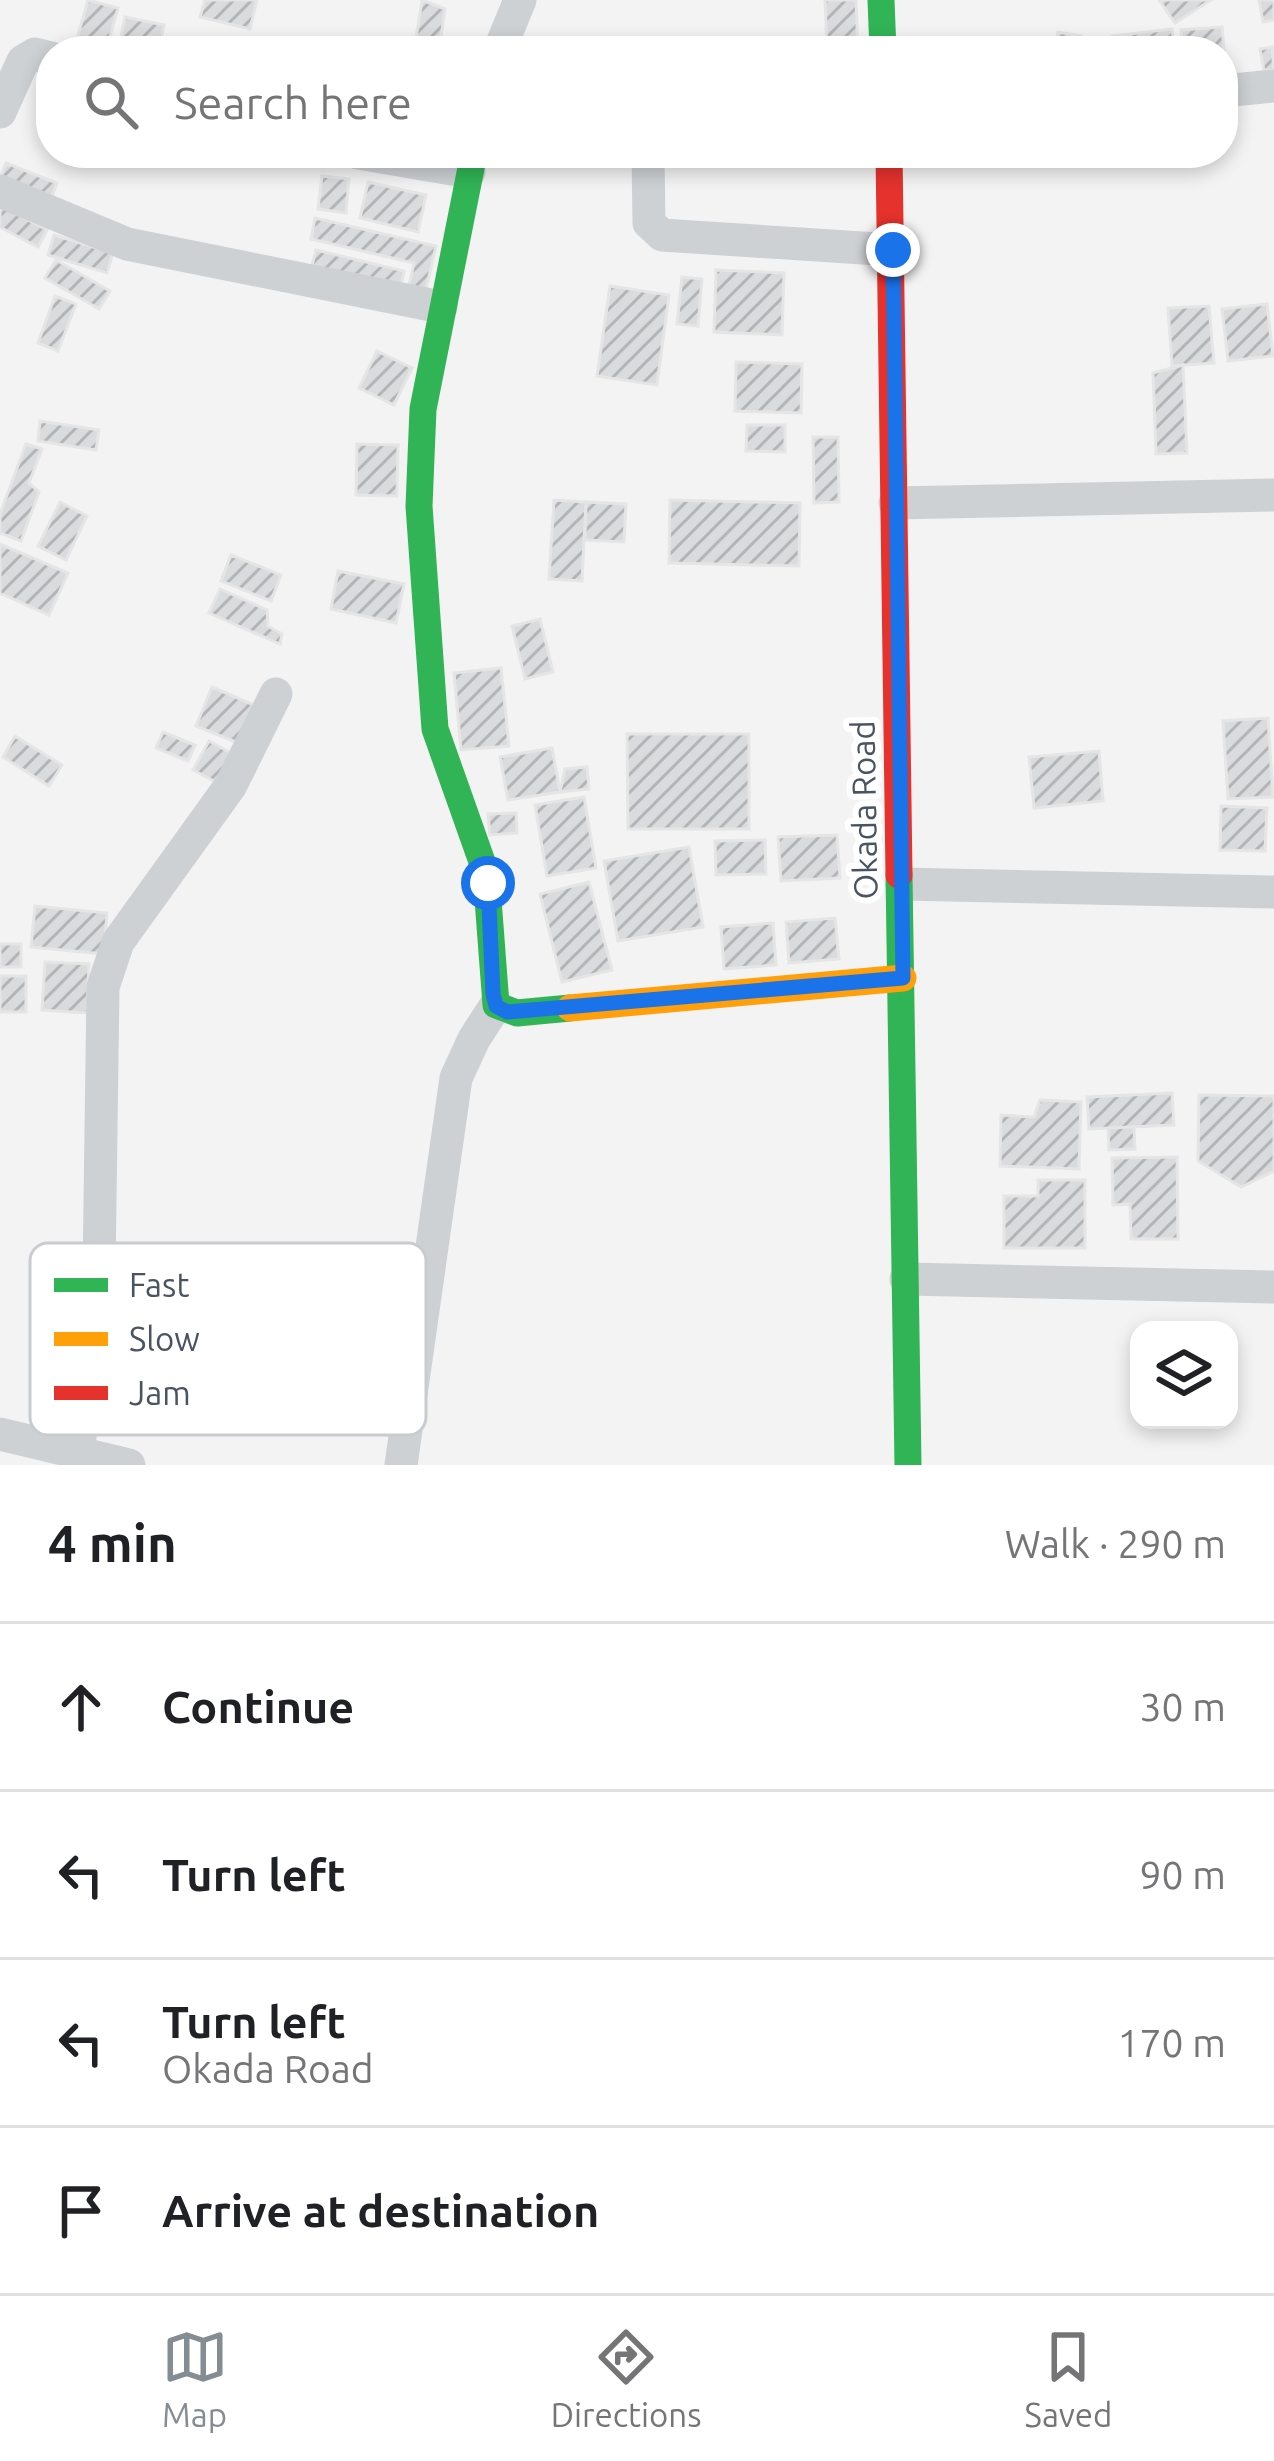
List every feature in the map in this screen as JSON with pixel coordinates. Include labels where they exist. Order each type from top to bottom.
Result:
[{"type":"street","points":[[505,36],[520,0]]},
{"type":"street","points":[[881,0],[882,36]]},
{"type":"street","points":[[0,112],[22,61],[36,54]]},
{"type":"street","points":[[1238,90],[1274,86]]},
{"type":"street","points":[[426,1289],[456,1078],[496,1006],[486,874],[435,729],[419,506],[423,409],[471,168]]},
{"type":"street","points":[[648,168],[649,223],[662,236],[893,250]]},
{"type":"street","name":"Okada Road","points":[[890,168],[908,1465]]},
{"type":"street","points":[[0,191],[128,244],[441,307]]},
{"type":"street","points":[[895,503],[1274,495]]},
{"type":"street","points":[[100,1243],[104,987],[118,942],[232,785],[276,694]]},
{"type":"street","points":[[902,884],[1274,892]]},
{"type":"street","points":[[496,1006],[518,1013],[903,978]]},
{"type":"street","points":[[906,1279],[1274,1287]]},
{"type":"street","points":[[0,1434],[128,1465]]},
{"type":"street","points":[[78,1454],[80,1435]]},
{"type":"street","points":[[401,1465],[405,1435]]},
{"type":"building","points":[[88,0],[118,8],[110,36],[78,36]]},
{"type":"building","points":[[205,0],[257,0],[250,29],[200,17]]},
{"type":"building","points":[[422,0],[445,9],[441,36],[416,36]]},
{"type":"building","points":[[825,0],[856,0],[857,36],[826,36]]},
{"type":"building","points":[[1159,0],[1211,0],[1175,23]]},
{"type":"building","points":[[1259,0],[1274,0],[1274,20],[1263,22]]},
{"type":"building","points":[[125,17],[164,25],[162,36],[121,36]]},
{"type":"building","points":[[1222,27],[1223,36],[1182,36],[1181,30]]},
{"type":"building","points":[[1172,29],[1173,36],[1112,36]]},
{"type":"building","points":[[1272,47],[1274,70],[1264,71],[1260,49]]},
{"type":"building","points":[[6,163],[57,183],[50,201],[0,178]]},
{"type":"building","points":[[322,176],[349,179],[346,213],[318,209]]},
{"type":"building","points":[[368,182],[426,195],[418,232],[360,218]]},
{"type":"building","points":[[0,205],[47,230],[38,247],[0,227]]},
{"type":"building","points":[[315,218],[436,246],[424,298],[407,294],[414,263],[311,239]]},
{"type":"building","points":[[54,235],[113,253],[107,273],[48,255]]},
{"type":"building","points":[[316,250],[404,271],[400,290],[311,269]]},
{"type":"building","points":[[56,260],[110,291],[99,309],[45,278]]},
{"type":"building","points":[[716,270],[784,273],[782,335],[714,332]]},
{"type":"building","points":[[682,277],[702,279],[698,326],[677,324]]},
{"type":"building","points":[[610,286],[669,295],[657,385],[597,376]]},
{"type":"building","points":[[55,296],[76,304],[58,351],[38,343]]},
{"type":"building","points":[[1267,304],[1273,356],[1228,361],[1222,309]]},
{"type":"building","points":[[1209,306],[1214,363],[1172,366],[1168,308]]},
{"type":"building","points":[[377,351],[412,368],[394,405],[359,388]]},
{"type":"building","points":[[736,362],[802,364],[801,413],[735,411]]},
{"type":"building","points":[[1183,365],[1187,453],[1156,454],[1153,373]]},
{"type":"building","points":[[40,421],[99,430],[96,450],[38,441]]},
{"type":"building","points":[[747,425],[785,425],[785,452],[746,451]]},
{"type":"building","points":[[813,437],[838,437],[839,502],[814,503]]},
{"type":"building","points":[[26,444],[42,449],[29,483],[39,492],[21,541],[0,533],[0,514]]},
{"type":"building","points":[[357,444],[398,445],[397,496],[356,495]]},
{"type":"building","points":[[554,500],[586,502],[582,581],[549,579]]},
{"type":"building","points":[[670,500],[800,503],[799,566],[669,563]]},
{"type":"building","points":[[60,502],[87,516],[66,560],[38,546]]},
{"type":"building","points":[[586,502],[626,504],[624,542],[585,540]]},
{"type":"building","points":[[0,544],[68,573],[49,615],[0,593]]},
{"type":"building","points":[[231,555],[281,575],[271,601],[221,581]]},
{"type":"building","points":[[338,571],[404,584],[396,623],[331,609]]},
{"type":"building","points":[[220,589],[267,610],[268,626],[282,634],[280,644],[209,613]]},
{"type":"building","points":[[540,619],[553,672],[525,679],[512,626]]},
{"type":"building","points":[[501,668],[509,746],[461,750],[454,673]]},
{"type":"building","points":[[212,687],[254,705],[238,743],[196,726]]},
{"type":"building","points":[[1268,718],[1273,797],[1228,799],[1223,721]]},
{"type":"building","points":[[163,732],[195,745],[188,761],[156,748]]},
{"type":"building","points":[[627,734],[749,734],[749,829],[628,829]]},
{"type":"building","points":[[15,736],[62,765],[49,786],[3,757]]},
{"type":"building","points":[[209,741],[235,755],[220,784],[193,770]]},
{"type":"building","points":[[552,748],[560,792],[508,800],[500,757]]},
{"type":"building","points":[[1099,751],[1103,801],[1034,808],[1029,757]]},
{"type":"building","points":[[587,767],[589,789],[560,792],[565,769]]},
{"type":"building","points":[[584,797],[596,868],[547,876],[535,805]]},
{"type":"building","points":[[1221,806],[1267,808],[1265,851],[1220,850]]},
{"type":"building","points":[[516,813],[517,833],[490,835],[488,814]]},
{"type":"building","points":[[837,835],[840,878],[781,881],[778,837]]},
{"type":"building","points":[[765,840],[766,874],[716,875],[715,841]]},
{"type":"building","points":[[689,847],[703,927],[618,941],[604,861]]},
{"type":"building","points":[[589,882],[612,970],[562,982],[540,894]]},
{"type":"building","points":[[35,906],[107,913],[104,954],[31,947]]},
{"type":"building","points":[[835,918],[839,959],[789,963],[786,922]]},
{"type":"building","points":[[773,923],[776,965],[724,969],[721,927]]},
{"type":"building","points":[[0,944],[21,944],[21,967],[0,967]]},
{"type":"building","points":[[45,962],[89,964],[87,1013],[42,1010]]},
{"type":"building","points":[[0,976],[26,976],[26,1012],[0,1012]]},
{"type":"building","points":[[1172,1093],[1174,1125],[1089,1129],[1087,1097]]},
{"type":"building","points":[[1199,1095],[1274,1096],[1274,1171],[1241,1187],[1198,1161]]},
{"type":"building","points":[[1040,1100],[1081,1102],[1079,1169],[1000,1166],[1001,1115],[1034,1117]]},
{"type":"building","points":[[1134,1127],[1135,1149],[1109,1150],[1108,1128]]},
{"type":"building","points":[[1177,1157],[1178,1239],[1131,1239],[1130,1204],[1113,1205],[1112,1158]]},
{"type":"building","points":[[1038,1180],[1085,1180],[1085,1248],[1004,1248],[1004,1196],[1038,1196]]},
{"type":"traffic: fast","points":[[881,0],[882,36]]},
{"type":"traffic: fast","points":[[471,168],[423,409],[419,506],[435,729],[486,873],[496,1005],[517,1013],[570,1008]]},
{"type":"traffic: fast","points":[[899,875],[908,1465]]},
{"type":"traffic: slow","points":[[570,1008],[903,978]]},
{"type":"traffic: jam","points":[[889,168],[899,875]]},
{"type":"route","points":[[488,883],[493,994],[496,1006],[507,1012],[903,978],[893,250]]}]
